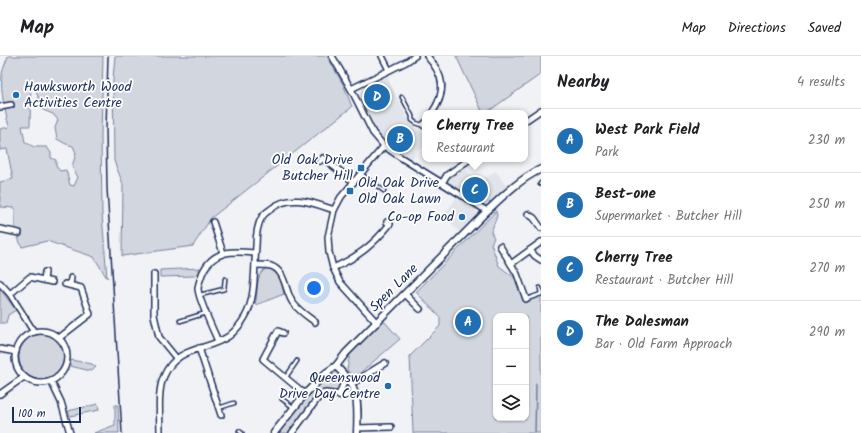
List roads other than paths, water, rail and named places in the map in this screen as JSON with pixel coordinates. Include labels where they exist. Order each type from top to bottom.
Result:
[{"type":"street","points":[[332,56],[351,89],[373,134],[384,146],[487,211]]},
{"type":"street","points":[[382,56],[389,70]]},
{"type":"street","points":[[351,89],[406,62],[415,56]]},
{"type":"street","points":[[426,56],[438,71],[442,85],[439,101],[434,110]]},
{"type":"street","points":[[0,107],[11,105]]},
{"type":"street","points":[[528,119],[541,110]]},
{"type":"street","points":[[377,322],[340,282],[333,268],[329,252],[328,237],[334,210],[341,197],[384,146]]},
{"type":"street","points":[[323,158],[354,182]]},
{"type":"street","points":[[442,183],[447,175],[466,162]]},
{"type":"street","name":"Spen Lane","points":[[274,433],[294,407],[326,373],[336,366],[346,353],[487,211],[512,188],[528,176],[541,169]]},
{"type":"street","points":[[160,433],[160,400],[163,377],[169,367],[190,350],[229,336],[238,327],[245,316],[251,303],[257,232],[262,217],[274,206],[284,200],[298,199],[334,210]]},
{"type":"street","points":[[528,214],[534,218],[541,228]]},
{"type":"street","points":[[213,222],[222,254]]},
{"type":"street","points":[[333,268],[367,249],[390,224],[387,222]]},
{"type":"street","points":[[0,230],[19,233]]},
{"type":"street","points":[[511,264],[541,242]]},
{"type":"street","points":[[500,246],[517,274],[526,299]]},
{"type":"street","points":[[530,250],[541,260]]},
{"type":"street","points":[[218,341],[198,289],[205,267],[212,259],[222,254],[234,251],[255,253]]},
{"type":"street","points":[[255,265],[271,266],[276,269],[280,273],[293,303],[315,322]]},
{"type":"street","points":[[44,280],[45,272]]},
{"type":"street","points":[[154,274],[154,315],[160,337],[177,359]]},
{"type":"street","points":[[10,294],[30,277],[52,282]]},
{"type":"street","points":[[59,338],[90,314],[81,288],[67,285],[71,278]]},
{"type":"street","points":[[0,283],[10,294],[34,332]]},
{"type":"street","points":[[405,294],[420,308]]},
{"type":"street","points":[[283,333],[278,331],[263,359],[306,394]]},
{"type":"street","points":[[34,332],[47,332],[59,338],[65,346],[67,357],[66,367],[60,376],[51,381],[42,383],[33,382],[24,377],[19,370],[16,361],[16,352],[22,340],[34,332]]},
{"type":"street","points":[[199,348],[221,415]]},
{"type":"street","points":[[0,349],[16,352]]},
{"type":"street","points":[[339,395],[344,382],[350,381],[385,363]]},
{"type":"street","points":[[336,366],[350,381],[356,394],[358,409],[357,430],[391,427]]},
{"type":"street","points":[[0,394],[24,377]]},
{"type":"street","points":[[51,381],[61,402],[70,433]]},
{"type":"street","points":[[292,433],[321,394],[356,394]]},
{"type":"lane","points":[[402,97],[412,116],[412,120],[416,123],[422,124]]},
{"type":"lane","points":[[361,174],[384,191]]},
{"type":"lane","points":[[200,295],[224,289],[225,279]]},
{"type":"lane","points":[[526,299],[541,294],[540,288]]},
{"type":"lane","points":[[180,321],[206,313]]},
{"type":"lane","points":[[286,377],[297,361]]},
{"type":"lane","points":[[282,399],[294,407]]},
{"type":"lane","points":[[219,408],[234,403]]},
{"type":"waterway","points":[[535,433],[536,384]]},
{"type":"railway","points":[[108,56],[106,128],[107,188],[122,433]]},
{"type":"place","name":"Hawksworth Wood Activities Centre","points":[[16,95]]},
{"type":"place","name":"The Dalesman","points":[[377,97]]},
{"type":"place","name":"Best-one","points":[[400,139]]},
{"type":"place","name":"Old Oak Drive Butcher Hill","points":[[361,168]]},
{"type":"place","name":"Cherry Tree","points":[[475,190]]},
{"type":"place","name":"Old Oak Drive Old Oak Lawn","points":[[350,191]]},
{"type":"place","name":"Co-op Food","points":[[462,217]]},
{"type":"place","name":"West Park Field","points":[[468,322]]},
{"type":"place","name":"Queenswood Drive Day Centre","points":[[388,386]]}]
